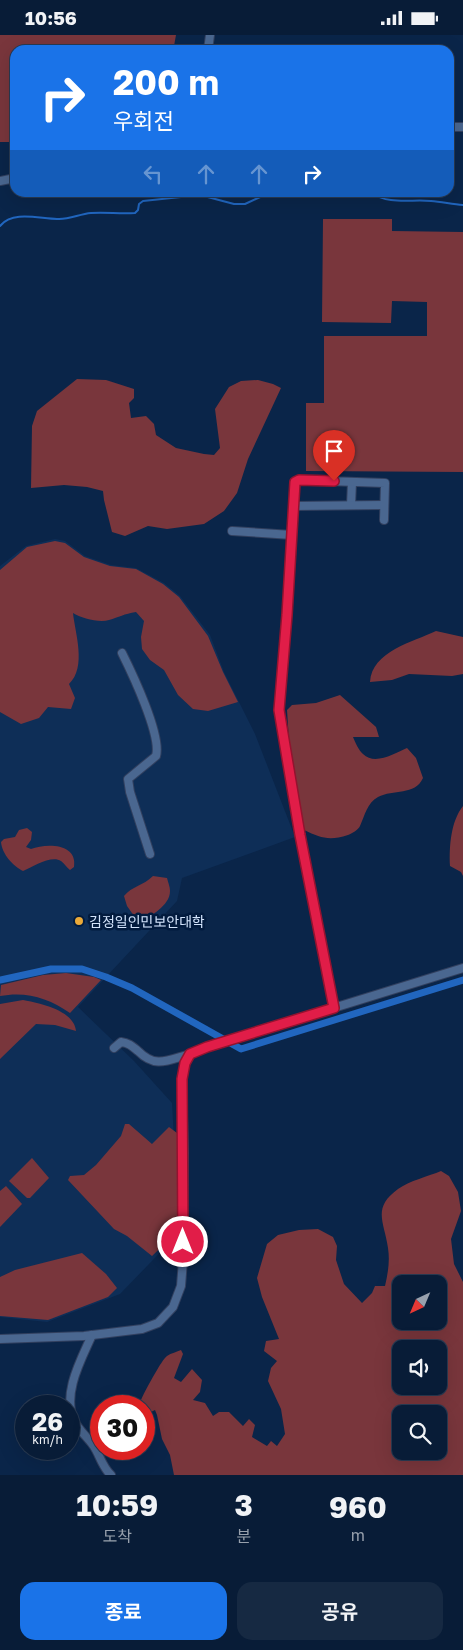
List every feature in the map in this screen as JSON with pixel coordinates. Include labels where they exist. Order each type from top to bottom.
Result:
[{"type":"street","points":[[334,1008],[300,835],[279,710],[295,482],[299,480],[384,483],[384,520]]},
{"type":"street","points":[[352,482],[352,505]]},
{"type":"street","points":[[293,506],[384,505]]},
{"type":"street","points":[[232,531],[292,535]]},
{"type":"street","points":[[122,653],[134,675],[157,743],[156,756],[128,779],[130,792],[150,854]]},
{"type":"street","points":[[114,1048],[121,1042],[128,1043],[152,1062],[161,1062],[463,968]]},
{"type":"street","points":[[0,1339],[92,1335],[142,1329],[158,1323],[173,1307],[181,1286],[183,1260],[182,1079],[185,1063],[190,1054]]},
{"type":"street","points":[[92,1335],[76,1373],[70,1403],[71,1411],[75,1422],[95,1447],[105,1468],[112,1475]]},
{"type":"shaded area","points":[[0,35],[176,35],[174,45],[10,45],[10,142],[0,142]]},
{"type":"shaded area","points":[[323,219],[392,219],[392,231],[463,232],[463,472],[306,471],[306,403],[324,403],[324,336],[427,336],[427,302],[392,301],[391,323],[322,322]]},
{"type":"shaded area","points":[[77,379],[106,380],[134,389],[134,398],[129,403],[131,418],[146,416],[154,424],[156,435],[176,448],[214,455],[220,448],[215,409],[229,387],[241,381],[258,380],[281,388],[248,459],[237,493],[224,511],[204,524],[167,529],[148,526],[125,536],[112,532],[103,491],[87,487],[64,485],[31,488],[32,426],[37,411]]},
{"type":"shaded area","name":"김정일인민보안대학","points":[[55,539],[65,541],[85,556],[111,565],[136,568],[164,583],[180,596],[210,635],[224,672],[255,734],[295,837],[182,878],[177,901],[78,1007],[134,1061],[172,1103],[179,1233],[120,1294],[47,1322],[0,1317],[0,566],[26,546]]},
{"type":"shaded area","points":[[55,541],[65,543],[84,557],[110,566],[136,569],[163,584],[179,597],[208,636],[238,702],[208,711],[193,709],[178,695],[164,670],[150,660],[142,649],[141,637],[144,621],[136,612],[100,621],[73,613],[79,659],[78,669],[69,684],[75,698],[71,709],[48,707],[39,718],[21,724],[0,712],[0,570],[27,547]]},
{"type":"shaded area","points":[[436,631],[463,637],[463,674],[452,676],[409,674],[392,680],[370,682],[372,671],[386,655],[395,649]]},
{"type":"shaded area","points":[[340,695],[376,727],[379,737],[353,737],[362,753],[373,759],[379,759],[407,748],[416,758],[423,778],[419,784],[409,790],[384,795],[374,800],[359,827],[353,832],[341,837],[325,838],[304,830],[289,741],[287,710],[292,705],[316,703]]},
{"type":"shaded area","points":[[463,806],[463,876],[461,872],[450,866],[450,858],[453,826]]},
{"type":"shaded area","points":[[27,828],[32,832],[31,840],[26,847],[31,849],[52,846],[66,849],[74,859],[74,867],[70,870],[62,862],[52,859],[23,871],[15,866],[6,855],[1,842],[4,839],[15,837],[19,830]]},
{"type":"shaded area","points":[[153,876],[167,878],[170,889],[169,896],[159,910],[139,923],[127,906],[124,896],[130,890]]},
{"type":"shaded area","points":[[66,973],[94,977],[101,980],[70,1013],[54,1003],[37,997],[19,994],[0,996],[1,985],[43,975]]},
{"type":"shaded area","points":[[23,1000],[38,1003],[63,1013],[74,1024],[76,1031],[55,1025],[36,1024],[0,1059],[0,1004]]},
{"type":"shaded area","points":[[125,1124],[129,1124],[152,1144],[169,1127],[177,1133],[180,1144],[177,1165],[178,1231],[152,1256],[127,1236],[114,1229],[68,1180],[70,1176],[84,1175],[96,1165],[121,1136]]},
{"type":"shaded area","points":[[32,1158],[49,1178],[30,1198],[27,1198],[9,1181]]},
{"type":"shaded area","points":[[441,1171],[449,1176],[458,1192],[461,1211],[451,1239],[454,1264],[463,1282],[463,1475],[174,1475],[170,1455],[162,1439],[155,1410],[155,1395],[144,1395],[165,1358],[181,1350],[183,1354],[174,1378],[181,1382],[192,1369],[202,1380],[200,1392],[193,1400],[205,1403],[213,1416],[219,1412],[229,1412],[243,1426],[249,1419],[255,1425],[252,1437],[267,1446],[271,1441],[277,1446],[285,1434],[281,1409],[268,1381],[271,1368],[277,1361],[264,1351],[266,1341],[279,1339],[262,1297],[257,1278],[267,1244],[278,1235],[299,1230],[318,1229],[333,1237],[337,1246],[336,1260],[344,1284],[362,1303],[372,1293],[375,1286],[385,1286],[388,1272],[389,1258],[382,1209],[390,1196],[413,1181]]},
{"type":"shaded area","points":[[6,1186],[22,1204],[0,1227],[0,1191]]},
{"type":"shaded area","points":[[82,1253],[106,1274],[117,1288],[108,1297],[48,1320],[0,1316],[0,1277],[15,1270]]},
{"type":"waterway","points":[[0,226],[5,221],[19,217],[61,219],[91,213],[135,213],[138,210],[139,204],[143,201],[181,197]]},
{"type":"waterway","points":[[208,197],[234,204],[245,204],[260,197]]},
{"type":"waterway","points":[[378,197],[393,200],[431,201],[463,205]]},
{"type":"waterway","points":[[0,980],[51,969],[82,969],[132,988],[241,1049],[463,980]]},
{"type":"place","name":"김정일인민보안대학","points":[[79,921]]},
{"type":"route","points":[[183,1242],[184,1153],[182,1079],[185,1063],[190,1054],[334,1008],[300,835],[279,710],[295,482],[299,480],[334,481]]}]
